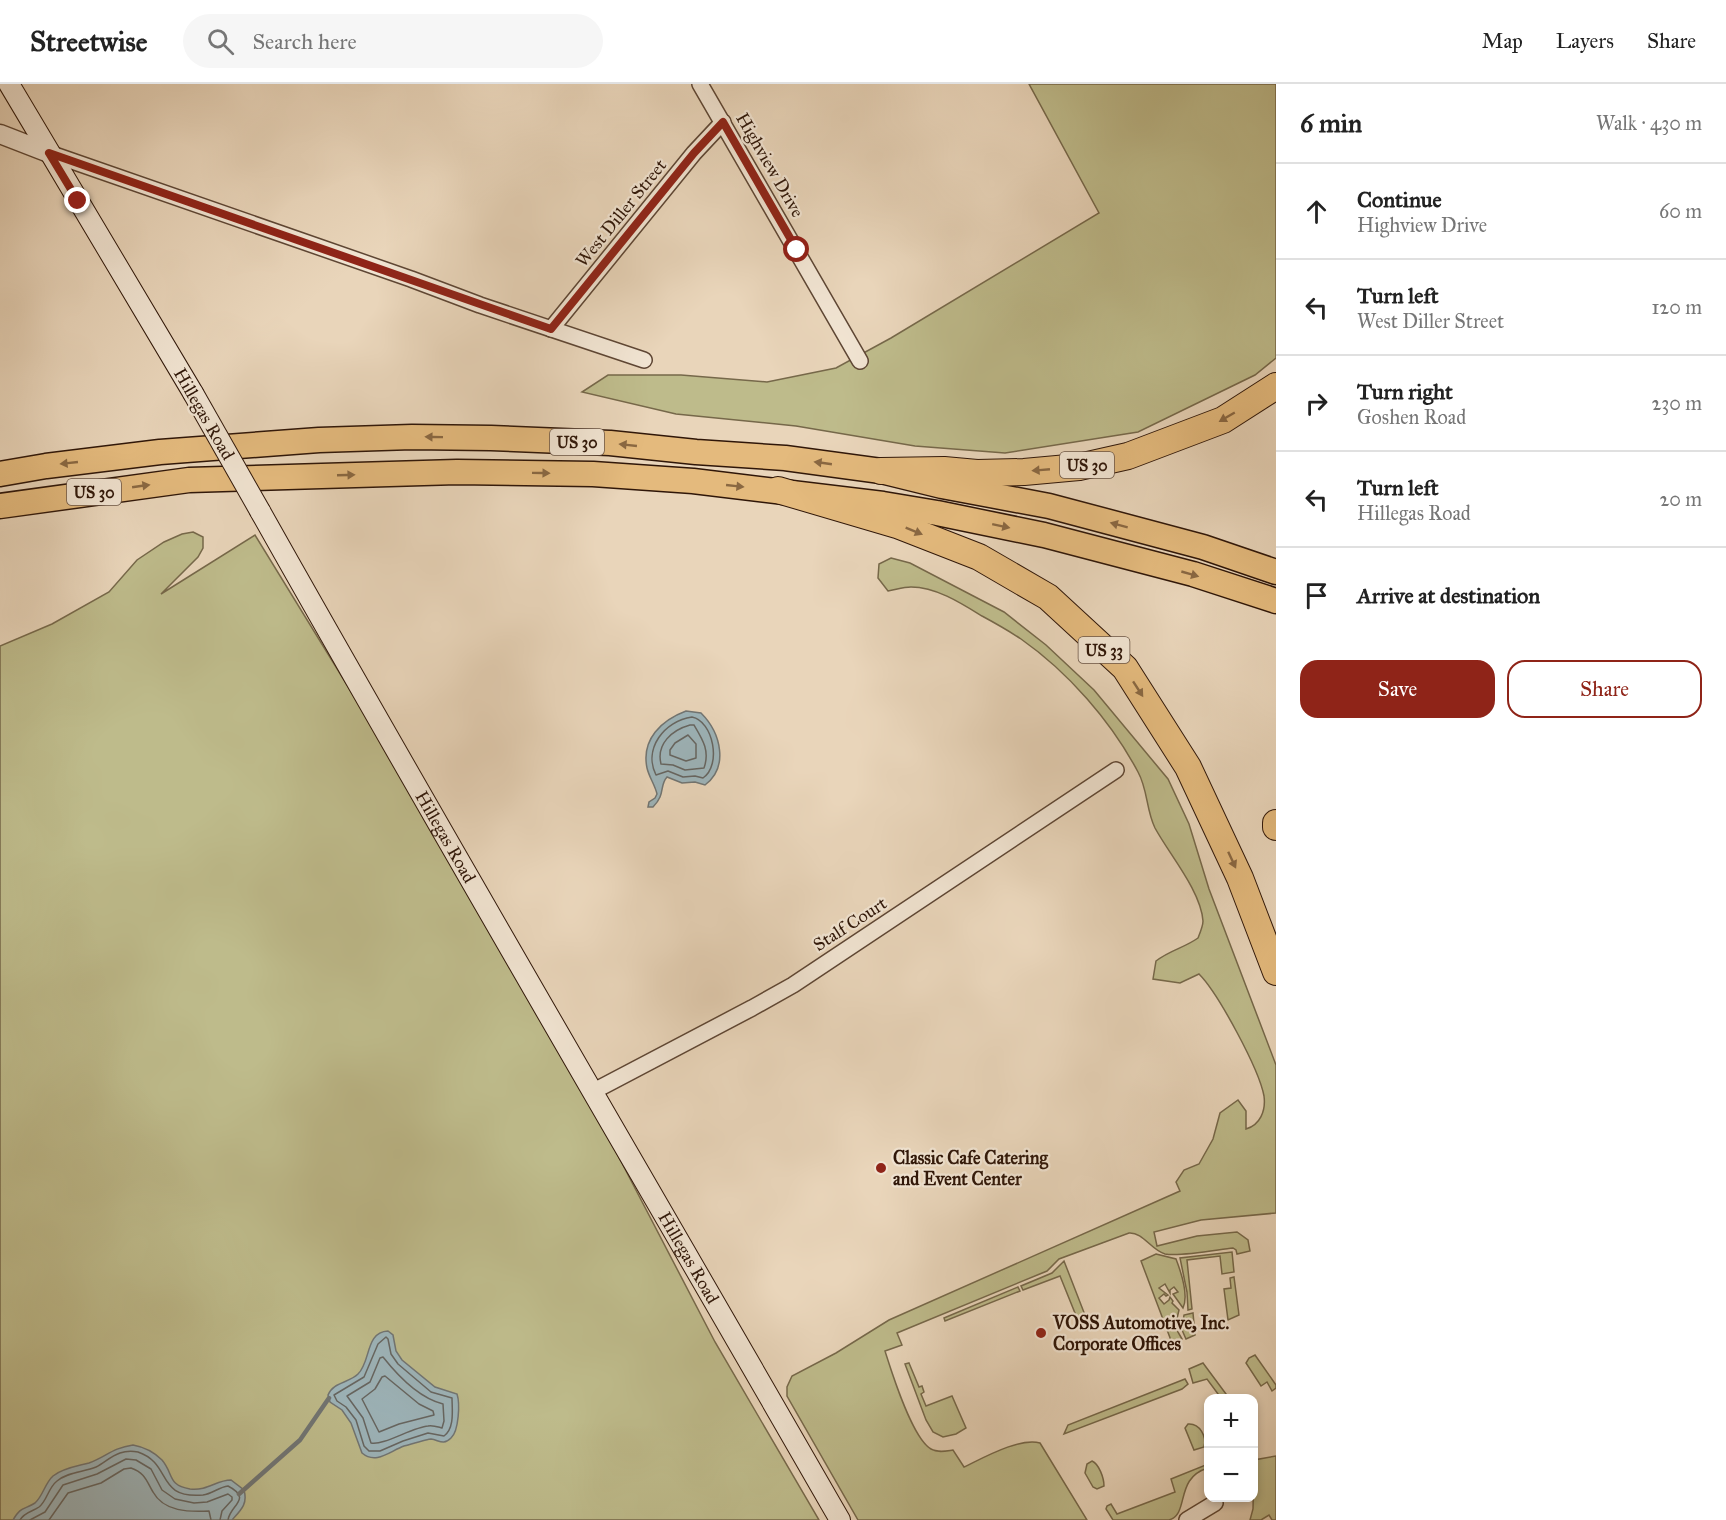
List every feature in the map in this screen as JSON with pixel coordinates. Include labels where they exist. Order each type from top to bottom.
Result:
[{"type":"highway","name":"US 30","points":[[0,474],[46,466],[211,447],[412,437],[610,443],[785,458],[880,471],[1024,472],[1079,467],[1128,456],[1223,420],[1276,386]]},
{"type":"highway","points":[[880,471],[942,486],[1048,506],[1203,547],[1276,572]]},
{"type":"highway","name":"US 30","points":[[0,506],[189,480],[457,472],[592,474],[693,481],[778,490],[937,513],[1044,535],[1193,574],[1276,601]]},
{"type":"highway","name":"US 33","points":[[778,490],[897,525],[979,557],[1048,597],[1125,668],[1188,767],[1240,879],[1276,972]]},
{"type":"main road","name":"Hillegas Road","points":[[9,84],[193,393],[407,772],[594,1091],[840,1520]]},
{"type":"street","name":"Highview Drive","points":[[700,84],[860,361]]},
{"type":"street","name":"West Diller Street","points":[[551,329],[694,153],[723,122]]},
{"type":"street","points":[[0,134],[644,360]]},
{"type":"street","name":"Stalf Court","points":[[594,1091],[793,985],[1116,770]]},
{"type":"street","points":[[1187,1520],[1215,1503]]},
{"type":"shaded area","points":[[1029,84],[1276,84],[1276,358],[1255,375],[1138,432],[1005,453],[915,446],[796,426],[676,414],[582,392],[608,375],[681,375],[767,382],[836,368],[891,338],[1099,213]]},
{"type":"shaded area","points":[[193,532],[203,537],[203,548],[198,557],[161,594],[255,535],[363,711],[504,953],[612,1144],[715,1342],[819,1520],[0,1520],[0,646],[52,624],[109,592],[137,560],[164,542]]},
{"type":"shaded area","points":[[891,558],[910,563],[1004,612],[1046,645],[1094,690],[1168,779],[1189,824],[1209,889],[1276,1065],[1276,1213],[1201,1220],[1154,1232],[1157,1246],[1197,1236],[1237,1232],[1248,1240],[1250,1251],[1237,1254],[1233,1248],[1189,1254],[1165,1254],[1155,1249],[1139,1235],[1129,1233],[1059,1259],[1047,1271],[897,1333],[902,1345],[885,1351],[910,1419],[924,1443],[931,1449],[953,1450],[964,1467],[1012,1446],[1022,1443],[1040,1443],[1087,1520],[858,1520],[787,1396],[787,1387],[792,1376],[836,1353],[889,1320],[1180,1191],[1176,1182],[1184,1170],[1199,1164],[1213,1139],[1220,1113],[1238,1100],[1246,1111],[1246,1129],[1258,1121],[1264,1107],[1261,1084],[1246,1051],[1227,1014],[1199,974],[1180,983],[1153,979],[1156,961],[1198,938],[1203,921],[1197,897],[1155,828],[1141,779],[1115,734],[1072,682],[1016,636],[939,593],[911,587],[888,591],[878,578],[879,564]]},
{"type":"shaded area","points":[[1232,1252],[1234,1272],[1222,1274],[1220,1256],[1187,1260],[1192,1309],[1188,1310],[1180,1258]]},
{"type":"shaded area","points":[[1156,1254],[1176,1259],[1184,1284],[1183,1308],[1173,1294],[1178,1292],[1174,1287],[1170,1293],[1165,1284],[1159,1288],[1168,1295],[1164,1294],[1159,1298],[1164,1304],[1170,1297],[1179,1310],[1175,1327],[1182,1339],[1172,1343],[1141,1261]]},
{"type":"shaded area","points":[[1064,1261],[1085,1315],[1077,1318],[1060,1276],[1023,1290],[1021,1286],[1052,1273]]},
{"type":"shaded area","points":[[1234,1277],[1239,1315],[1228,1320],[1224,1289],[1231,1288],[1230,1278]]},
{"type":"shaded area","points":[[1018,1287],[1020,1291],[945,1321],[944,1318]]},
{"type":"shaded area","points":[[1193,1313],[1195,1335],[1186,1339],[1182,1330],[1184,1315]]},
{"type":"shaded area","points":[[1255,1355],[1276,1385],[1272,1391],[1267,1382],[1261,1386],[1246,1363]]},
{"type":"shaded area","points":[[909,1363],[919,1387],[922,1386],[924,1392],[921,1394],[926,1406],[952,1396],[966,1428],[956,1434],[943,1437],[933,1432],[926,1420],[905,1364]]},
{"type":"shaded area","points":[[1203,1363],[1226,1394],[1218,1394],[1207,1379],[1193,1383],[1189,1369]]},
{"type":"shaded area","points":[[1185,1379],[1188,1384],[1182,1389],[1064,1434],[1068,1425]]},
{"type":"shaded area","points":[[1188,1424],[1192,1424],[1202,1431],[1204,1447],[1194,1450],[1185,1428]]},
{"type":"shaded area","points":[[1276,1456],[1276,1520],[1272,1520],[1269,1515],[1261,1520],[1250,1520],[1253,1502],[1258,1502],[1258,1459]]},
{"type":"shaded area","points":[[1092,1461],[1099,1468],[1104,1483],[1104,1486],[1097,1489],[1093,1487],[1085,1473],[1087,1464]]},
{"type":"shaded area","points":[[1204,1466],[1204,1470],[1197,1473],[1186,1487],[1179,1511],[1169,1520],[1113,1520],[1106,1509],[1111,1504],[1117,1514],[1175,1492],[1171,1479]]},
{"type":"water","points":[[686,711],[701,713],[713,730],[720,750],[717,769],[713,778],[705,785],[695,782],[682,783],[667,777],[657,802],[653,807],[648,807],[649,802],[657,794],[647,768],[647,748],[650,740],[662,725]]},
{"type":"water","points":[[388,1331],[393,1335],[396,1351],[402,1360],[435,1387],[457,1394],[458,1417],[454,1434],[446,1442],[429,1439],[372,1458],[362,1453],[351,1423],[342,1410],[330,1402],[328,1395],[337,1385],[358,1374],[375,1336]]},
{"type":"water","points":[[133,1445],[149,1450],[159,1457],[166,1465],[174,1482],[183,1487],[196,1489],[231,1480],[244,1490],[243,1506],[232,1520],[13,1520],[21,1510],[38,1500],[50,1479],[57,1473]]},
{"type":"waterway","points":[[239,1494],[300,1440],[329,1398]]},
{"type":"place","name":"Classic Cafe Catering and Event Center","points":[[881,1168]]},
{"type":"place","name":"VOSS Automotive, Inc. Corporate Offices","points":[[1041,1333]]},
{"type":"route","points":[[78,201],[49,153],[551,329],[694,153],[723,122],[797,250]]}]
